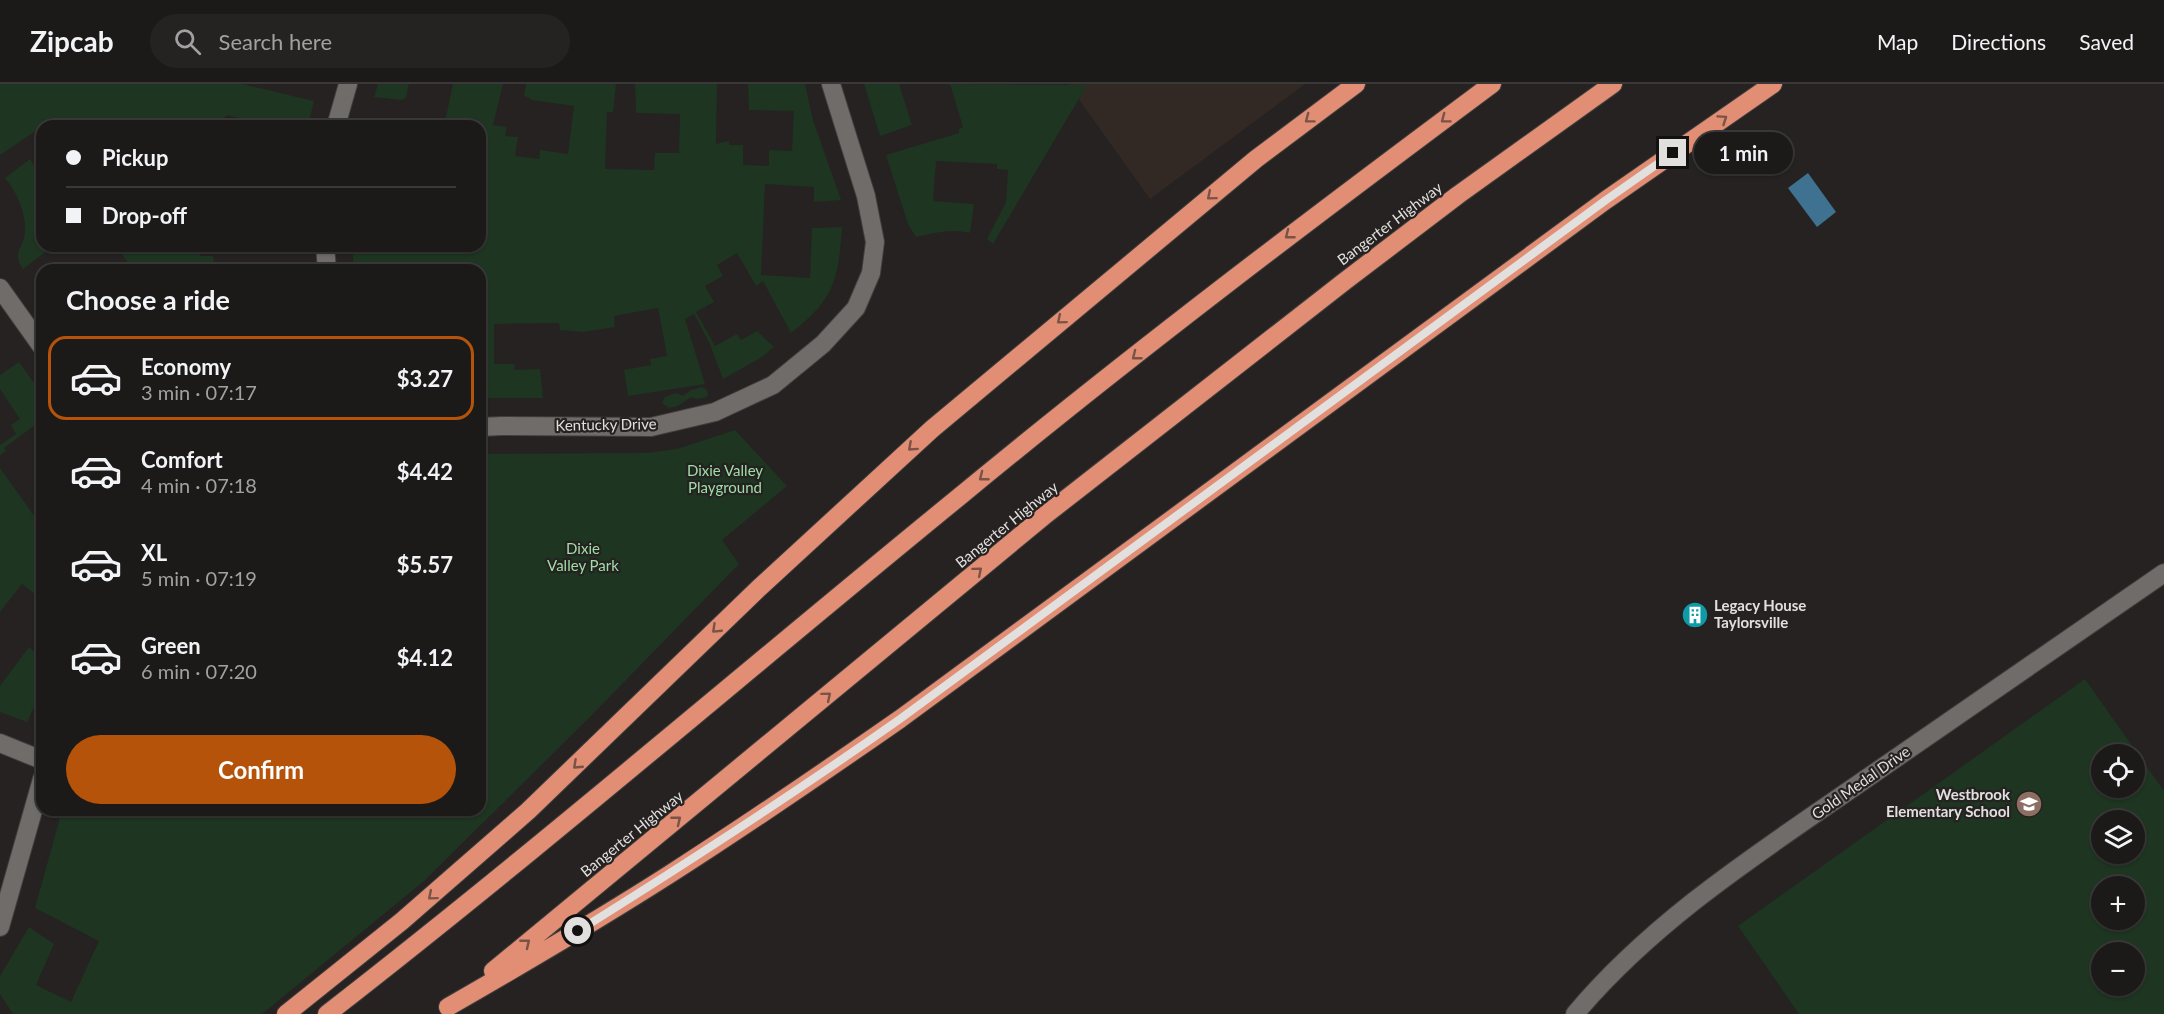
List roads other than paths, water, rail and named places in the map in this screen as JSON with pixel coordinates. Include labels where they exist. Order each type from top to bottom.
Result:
[{"type":"highway","points":[[286,1014],[402,921],[528,811],[801,548],[932,429],[1256,159],[1356,84]]},
{"type":"highway","points":[[327,1014],[446,921],[980,480],[1296,230],[1492,84]]},
{"type":"highway","name":"Bangerter Highway","points":[[444,1011],[1044,516],[1364,266],[1458,195],[1613,84]]},
{"type":"highway","points":[[444,1011],[670,874],[786,799],[900,719],[1596,207],[1773,84]]},
{"type":"street","points":[[338,120],[348,84]]},
{"type":"street","name":"Kentucky Drive","points":[[486,427],[651,427],[715,412],[773,385],[823,344],[856,308],[871,273],[874,243],[866,196],[831,84]]},
{"type":"street","points":[[0,288],[36,339]]},
{"type":"street","name":"Gold Medal Drive","points":[[1575,1014],[1620,964],[1660,927],[1705,892],[2164,573]]},
{"type":"street","points":[[0,743],[36,758]]},
{"type":"street","points":[[0,927],[36,801]]},
{"type":"water","points":[[1808,173],[1836,212],[1817,227],[1788,188]]},
{"type":"place","name":"Legacy House Taylorsville","points":[[1695,615]]},
{"type":"place","name":"Westbrook Elementary School","points":[[2029,804]]},
{"type":"park label","name":"Dixie Valley Playground","points":[[725,480]]},
{"type":"park label","name":"Dixie Valley Park","points":[[583,558]]}]
